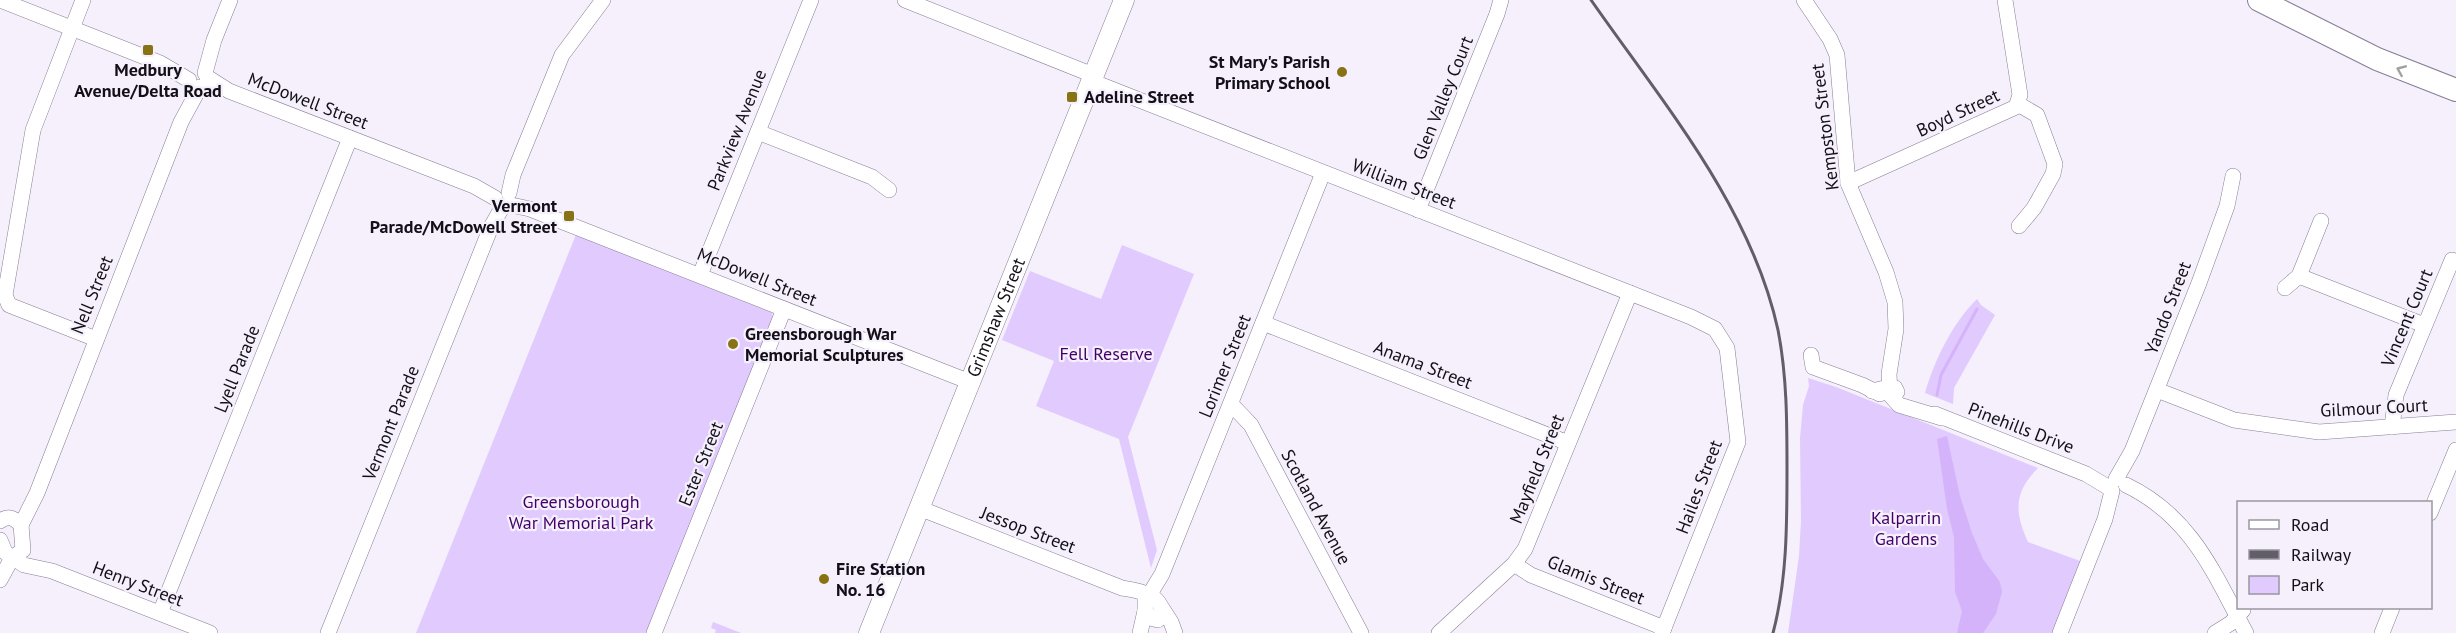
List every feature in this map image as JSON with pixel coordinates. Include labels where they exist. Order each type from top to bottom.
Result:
[{"type":"highway","points":[[2259,0],[2376,59],[2456,90]]},
{"type":"main road","name":"Grimshaw Street","points":[[869,633],[1124,0]]},
{"type":"street","name":"McDowell Street","points":[[0,0],[970,382]]},
{"type":"street","points":[[83,0],[33,130],[5,297],[9,304],[96,339]]},
{"type":"street","name":"Nell Street","points":[[8,519],[39,483],[230,0]]},
{"type":"street","name":"Vermont Parade","points":[[328,633],[558,62],[603,0]]},
{"type":"street","name":"Parkview Avenue","points":[[699,275],[811,0]]},
{"type":"street","points":[[905,0],[1092,78]]},
{"type":"street","name":"Glen Valley Court","points":[[1418,210],[1501,0]]},
{"type":"street","name":"Kempston Street","points":[[1804,0],[1830,39],[1837,55],[1848,183],[1892,290],[1896,315],[1891,389]]},
{"type":"street","name":"Boyd Street","points":[[1848,183],[2012,110],[2018,104],[2020,95],[2005,0]]},
{"type":"street","name":"William Street","points":[[1092,78],[1323,173],[1704,322]]},
{"type":"street","points":[[2018,104],[2037,115],[2055,165],[2053,174],[2034,208],[2019,226]]},
{"type":"street","points":[[758,132],[872,177],[889,190]]},
{"type":"street","name":"Lyell Parade","points":[[160,614],[351,138]]},
{"type":"street","name":"Lorimer Street","points":[[1142,633],[1162,574],[1323,173]]},
{"type":"street","name":"Yando Street","points":[[2060,633],[2157,390],[2227,206],[2233,176]]},
{"type":"street","points":[[2285,288],[2299,276],[2321,221]]},
{"type":"street","name":"Vincent Court","points":[[2385,427],[2452,260]]},
{"type":"street","points":[[2299,276],[2424,326]]},
{"type":"street","name":"Mayfield Street","points":[[1439,633],[1514,564],[1530,537],[1630,292]]},
{"type":"street","name":"Ester Street","points":[[654,633],[784,309]]},
{"type":"street","name":"Hailes Street","points":[[1663,631],[1738,442],[1727,348],[1720,334],[1704,322]]},
{"type":"street","name":"Anama Street","points":[[1263,323],[1568,443]]},
{"type":"street","points":[[1813,366],[1880,394],[1891,389]]},
{"type":"street","name":"Pinehills Drive","points":[[1891,389],[1942,418],[2152,502],[2174,518],[2200,548],[2237,606]]},
{"type":"street","name":"Gilmour Court","points":[[2157,390],[2243,422],[2319,432],[2456,422]]},
{"type":"street","name":"Scotland Avenue","points":[[1231,404],[1251,425],[1361,633]]},
{"type":"street","points":[[2432,508],[2456,450]]},
{"type":"street","name":"Jessop Street","points":[[919,508],[1122,588],[1152,606],[1171,622],[1173,633]]},
{"type":"street","points":[[0,580],[11,552],[8,519]]},
{"type":"street","points":[[0,570],[11,552]]},
{"type":"street","name":"Henry Street","points":[[11,552],[34,561],[52,572],[210,633]]},
{"type":"street","name":"Glamis Street","points":[[1514,564],[1531,575],[1663,631]]},
{"type":"street","points":[[2382,633],[2392,609]]},
{"type":"street","points":[[2215,633],[2241,612]]},
{"type":"street","name":"Pinehills Drive","points":[[2241,612],[2246,633]]},
{"type":"green space","name":"Greensborough War Memorial Park","points":[[577,232],[771,310],[773,317],[649,633],[416,633]]},
{"type":"green space","name":"Fell Reserve","points":[[1122,245],[1194,274],[1128,437],[1157,550],[1151,568],[1119,439],[1036,406],[1054,361],[1002,340],[1030,271],[1101,299]]},
{"type":"green space","points":[[1977,299],[1981,305],[1995,315],[1954,388],[1953,404],[1925,393],[1945,343],[1960,319]]},
{"type":"green space","name":"Kalparrin Gardens","points":[[1808,378],[1836,387],[2038,468],[2024,485],[2019,502],[2020,521],[2028,542],[2083,562],[2055,633],[1788,633],[1799,556],[1800,438],[1803,405],[1809,386]]},
{"type":"green space","points":[[713,622],[741,633],[715,633],[716,630],[711,628]]},
{"type":"shaded area","points":[[1947,436],[1960,496],[1972,533],[1983,559],[2000,582],[2002,592],[1996,614],[1983,633],[1957,633],[1962,611],[1955,592],[1954,537],[1947,509],[1937,439]]},
{"type":"waterway","points":[[1937,395],[1941,375],[1977,309]]},
{"type":"railway","points":[[1591,0],[1701,157],[1726,198],[1765,284],[1781,347],[1787,417],[1785,552],[1781,593],[1773,633]]},
{"type":"place","name":"Medbury Avenue/Delta Road","points":[[148,50]]},
{"type":"place","name":"St Mary's Parish Primary School","points":[[1342,72]]},
{"type":"place","name":"Adeline Street","points":[[1072,97]]},
{"type":"place","name":"Vermont Parade/McDowell Street","points":[[569,216]]},
{"type":"place","name":"Greensborough War Memorial Sculptures","points":[[733,344]]},
{"type":"place","name":"Fire Station No. 16","points":[[824,579]]}]
